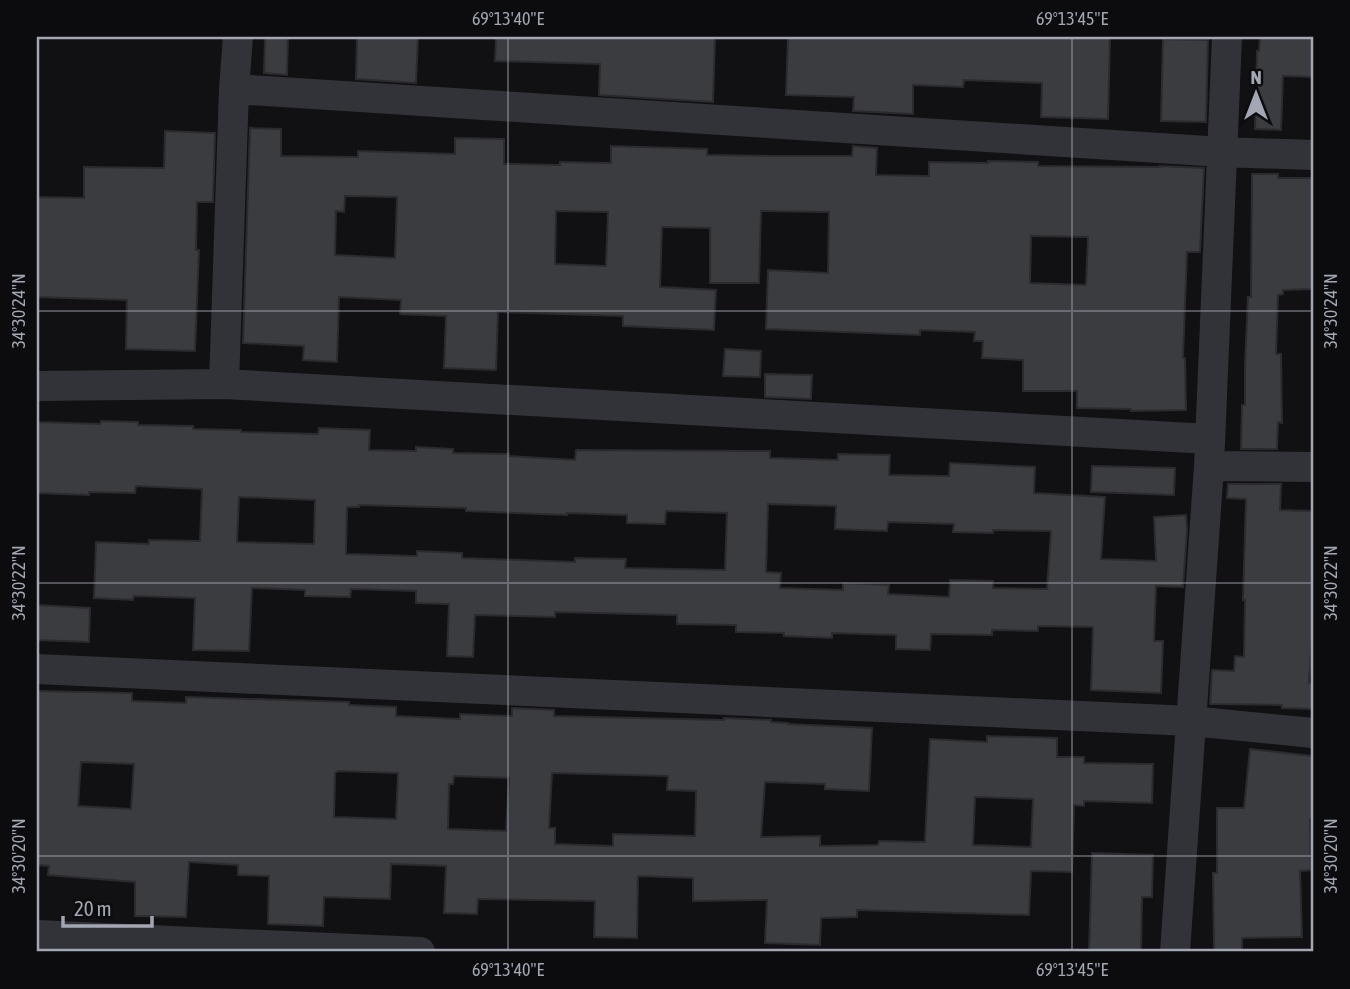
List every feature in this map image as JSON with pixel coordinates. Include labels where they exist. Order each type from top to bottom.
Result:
[{"type":"street","points":[[224,384],[237,37]]},
{"type":"street","points":[[1175,952],[1210,453],[1227,37]]},
{"type":"street","points":[[234,89],[1222,152],[1313,155]]},
{"type":"street","points":[[37,386],[224,384],[1210,453],[1313,467]]},
{"type":"street","points":[[37,669],[1191,721],[1313,733]]},
{"type":"street","points":[[37,935],[420,952]]},
{"type":"building","points":[[265,37],[288,37],[287,75],[264,73]]},
{"type":"building","points":[[357,37],[418,37],[416,83],[356,79]]},
{"type":"building","points":[[496,37],[715,37],[713,102],[599,95],[600,64],[495,61]]},
{"type":"building","points":[[788,37],[1110,37],[1108,119],[1041,117],[1042,83],[964,80],[963,87],[913,85],[913,114],[853,111],[854,97],[786,95]]},
{"type":"building","points":[[1260,37],[1313,37],[1313,77],[1283,76],[1281,130],[1255,129],[1257,51]]},
{"type":"building","points":[[1163,39],[1208,40],[1206,122],[1161,121]]},
{"type":"building","points":[[250,128],[281,129],[281,156],[358,157],[358,151],[455,154],[455,138],[504,139],[504,164],[611,163],[611,146],[707,149],[707,155],[852,156],[853,146],[877,148],[876,175],[929,176],[929,162],[1038,162],[1038,166],[1204,168],[1200,252],[1187,252],[1183,358],[1186,410],[1077,408],[1077,391],[1023,391],[1023,360],[982,358],[983,341],[974,341],[975,332],[920,330],[920,335],[766,329],[768,270],[828,273],[829,212],[761,211],[759,283],[710,283],[710,228],[662,227],[660,287],[716,290],[714,330],[623,326],[623,316],[498,312],[496,370],[444,368],[446,316],[400,314],[401,300],[339,297],[337,362],[303,360],[304,346],[243,343]],"holes":[[[345,196],[397,197],[395,258],[335,255],[336,211],[344,212]],[[556,211],[608,212],[606,266],[555,264]],[[1031,236],[1088,237],[1086,285],[1030,283]]]},
{"type":"building","points":[[165,131],[215,133],[213,202],[197,202],[196,250],[199,250],[195,351],[126,349],[127,300],[37,297],[37,197],[84,198],[84,167],[164,168]]},
{"type":"building","points":[[1252,174],[1278,174],[1278,178],[1313,178],[1313,289],[1283,290],[1283,294],[1278,295],[1276,354],[1281,354],[1282,423],[1278,422],[1277,449],[1241,449],[1248,297],[1251,297]]},
{"type":"building","points":[[725,349],[761,351],[760,377],[723,376]]},
{"type":"building","points":[[765,374],[812,375],[811,399],[765,397]]},
{"type":"building","points":[[101,421],[138,422],[138,425],[193,426],[193,429],[318,434],[319,428],[370,430],[369,450],[416,451],[416,447],[453,449],[453,453],[509,454],[575,460],[576,450],[770,451],[770,458],[838,460],[838,454],[890,455],[889,475],[949,476],[950,463],[1035,467],[1034,493],[1105,497],[1101,559],[1156,561],[1154,517],[1186,515],[1183,587],[1156,586],[1154,641],[1163,641],[1161,693],[1091,690],[1093,627],[1038,626],[1038,631],[992,630],[992,635],[931,634],[930,650],[896,649],[896,635],[832,633],[832,638],[736,632],[736,625],[677,624],[677,615],[555,612],[555,617],[475,615],[473,657],[447,656],[449,604],[416,603],[416,591],[351,589],[350,597],[305,596],[305,590],[252,588],[249,651],[193,650],[195,598],[94,598],[96,542],[149,544],[149,540],[200,541],[202,489],[136,486],[135,493],[37,493],[37,422],[100,424]],"holes":[[[239,497],[315,500],[314,544],[237,542]],[[768,504],[836,506],[835,529],[887,531],[888,522],[954,524],[953,532],[1051,531],[1047,589],[993,588],[993,581],[950,580],[949,597],[888,594],[889,585],[843,583],[843,590],[780,588],[781,573],[766,572]],[[347,507],[466,508],[466,511],[627,515],[627,523],[665,524],[666,511],[727,513],[725,570],[625,568],[626,559],[575,558],[575,562],[462,558],[462,553],[417,551],[417,556],[346,554]]]},
{"type":"building","points":[[1092,466],[1175,468],[1174,495],[1091,492]]},
{"type":"building","points":[[1228,484],[1281,484],[1280,510],[1313,511],[1313,638],[1309,683],[1313,683],[1313,709],[1282,708],[1282,705],[1210,704],[1212,670],[1234,671],[1235,656],[1244,657],[1246,499],[1227,498]]},
{"type":"building","points":[[37,605],[90,608],[89,642],[37,640]]},
{"type":"building","points":[[37,691],[132,693],[132,701],[186,703],[186,697],[349,702],[349,705],[396,707],[396,716],[460,719],[460,714],[512,716],[512,708],[554,710],[554,716],[724,718],[872,728],[869,791],[825,789],[825,784],[765,782],[761,837],[820,836],[820,846],[878,845],[879,841],[925,842],[930,739],[987,742],[987,736],[1057,738],[1057,757],[1084,757],[1084,763],[1153,764],[1152,803],[1084,801],[1084,806],[1074,805],[1072,872],[1031,871],[1029,915],[857,910],[857,917],[821,918],[820,945],[765,943],[767,900],[693,901],[693,878],[638,876],[637,938],[594,937],[595,901],[478,899],[477,914],[444,913],[446,866],[391,864],[390,899],[324,897],[323,926],[268,924],[269,876],[238,875],[238,865],[189,862],[186,917],[135,916],[135,882],[48,875],[49,866],[37,865]],"holes":[[[81,762],[134,764],[131,809],[78,806]],[[335,773],[398,773],[396,819],[334,817]],[[552,773],[668,776],[667,790],[696,791],[695,836],[613,834],[613,846],[555,844],[555,828],[549,828]],[[454,776],[509,778],[506,831],[448,829],[449,784],[453,784]],[[975,797],[1033,799],[1031,847],[973,845]]]},
{"type":"building","points":[[1250,749],[1313,756],[1311,870],[1300,871],[1302,937],[1242,938],[1242,952],[1214,952],[1213,873],[1217,873],[1217,808],[1244,808]]},
{"type":"building","points":[[1092,853],[1153,855],[1152,897],[1142,897],[1141,952],[1089,952]]}]
